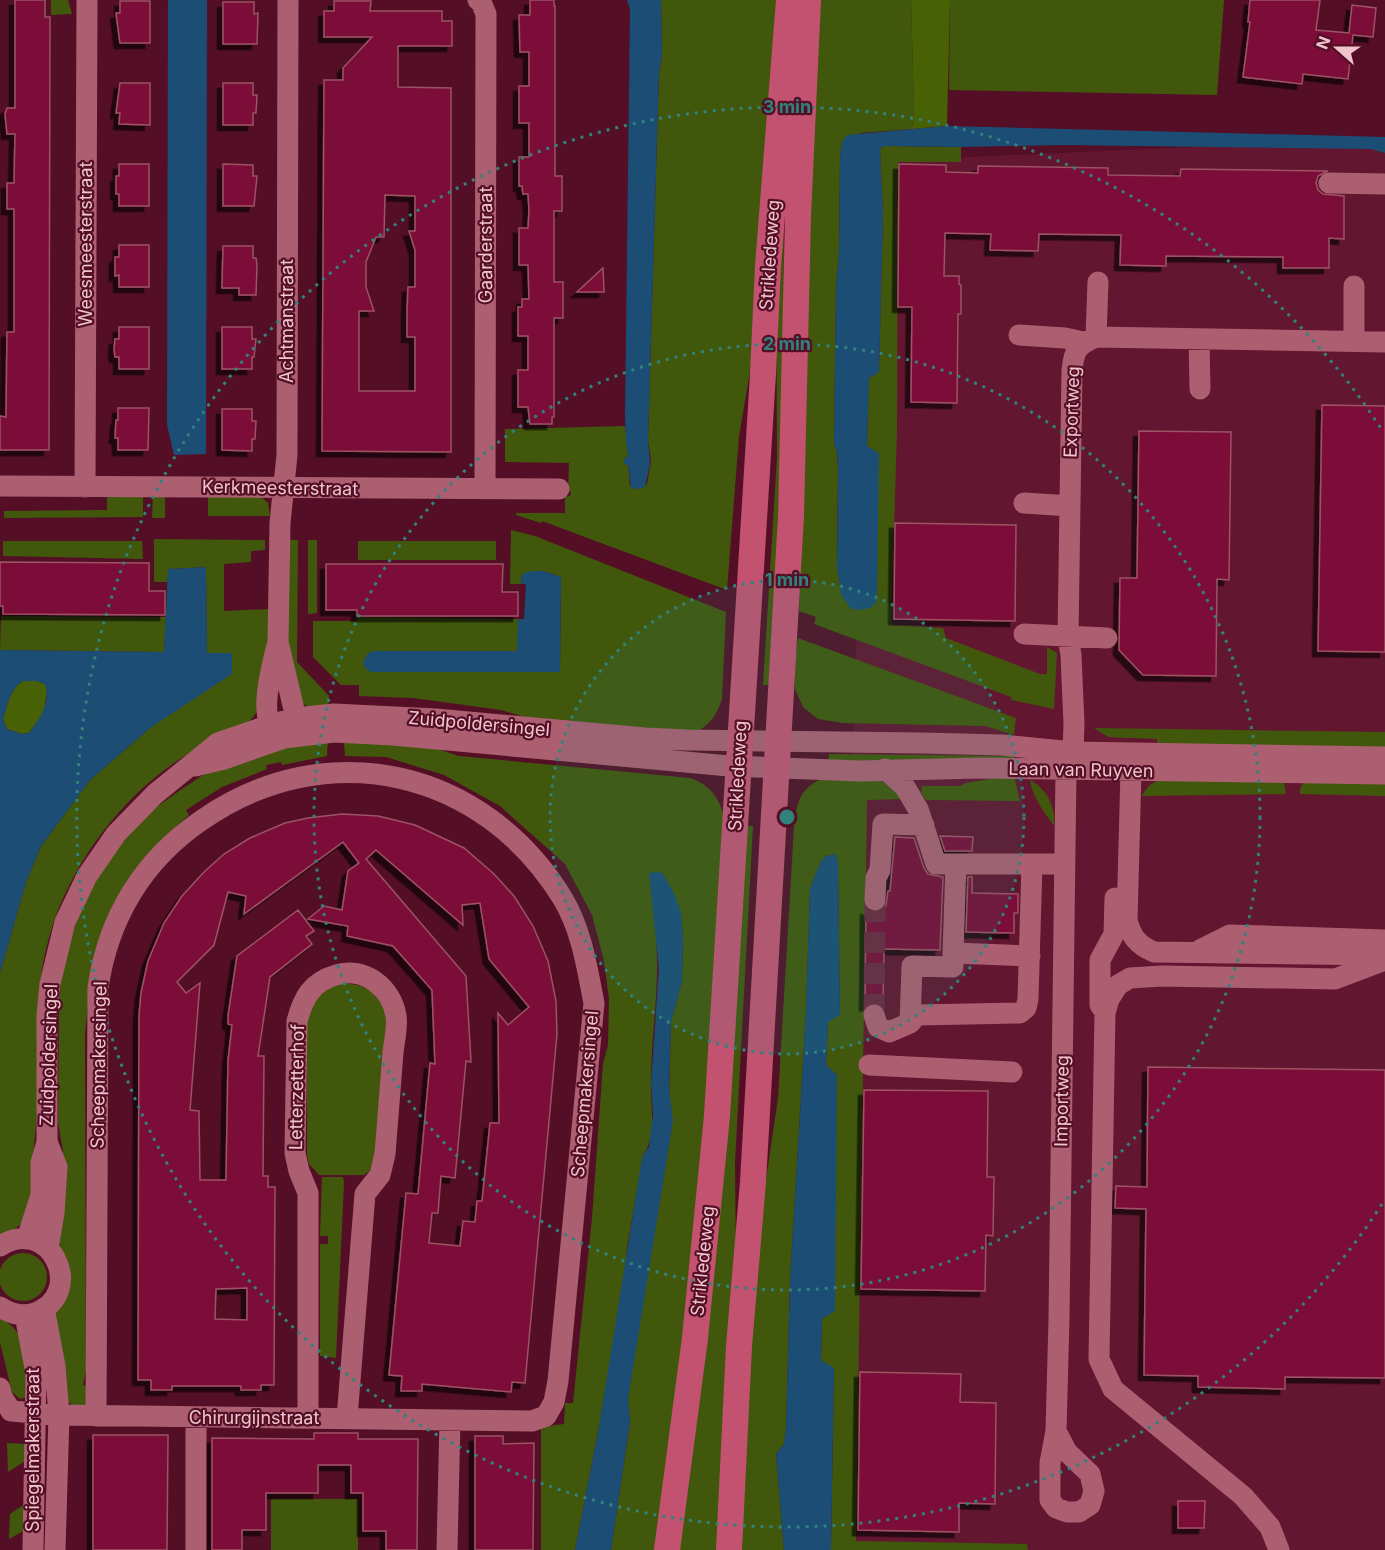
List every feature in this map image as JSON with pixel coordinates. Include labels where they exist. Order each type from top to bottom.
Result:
[{"type":"main road","name":"Strikledeweg","points":[[667,1550],[695,1338],[717,1116],[768,266],[789,0]]},
{"type":"main road","name":"Strikledeweg","points":[[729,1550],[739,1346],[753,1182],[791,516],[798,216],[808,0]]},
{"type":"street","name":"Weesmeesterstraat","points":[[84,487],[87,0]]},
{"type":"street","name":"Achtmanstraat","points":[[288,0],[287,455],[280,524],[278,642],[296,718]]},
{"type":"street","name":"Gaarderstraat","points":[[480,1],[486,14],[485,489]]},
{"type":"street","points":[[1329,183],[1385,184]]},
{"type":"street","points":[[1089,340],[1098,282]]},
{"type":"street","points":[[1354,286],[1354,341]]},
{"type":"street","points":[[1019,335],[1089,340],[1385,342]]},
{"type":"street","points":[[1199,339],[1200,389]]},
{"type":"street","name":"Exportweg","points":[[1070,761],[1071,655],[1068,637],[1072,370],[1074,353],[1089,340]]},
{"type":"street","name":"Kerkmeesterstraat","points":[[0,486],[559,489]]},
{"type":"street","points":[[1024,503],[1070,506]]},
{"type":"street","points":[[1024,634],[1107,638]]},
{"type":"street","name":"Achtmanstraat","points":[[277,731],[267,708],[271,667],[278,642]]},
{"type":"street","name":"Zuidpoldersingel","points":[[296,718],[334,714],[378,716],[645,738],[779,742]]},
{"type":"street","points":[[277,731],[296,718]]},
{"type":"street","name":"Zuidpoldersingel","points":[[27,1239],[39,1202],[41,1163],[47,1142],[50,984],[65,922],[87,876],[116,834],[155,794],[191,766],[224,759],[277,731],[393,735],[777,768]]},
{"type":"street","name":"Laan van Ruyven","points":[[779,742],[1002,745],[1124,771],[1385,774]]},
{"type":"street","name":"Laan van Ruyven","points":[[777,768],[860,771],[979,768],[1070,761],[1385,757]]},
{"type":"street","name":"Importweg","points":[[1056,1431],[1064,864],[1070,761]]},
{"type":"street","points":[[885,769],[905,788],[918,809],[936,864],[1064,864]]},
{"type":"street","points":[[1124,771],[1127,920],[1131,933],[1140,946],[1154,952],[1385,955]]},
{"type":"street","points":[[1105,1013],[1100,1005],[1100,960],[1114,934],[1124,771]]},
{"type":"street","name":"Scheepmakersingel","points":[[96,1416],[98,988],[102,959],[111,932],[124,903],[178,836],[243,794],[297,776],[332,772],[366,772],[419,783],[458,800],[507,831],[535,861],[563,901],[582,944],[594,1003],[558,1381],[554,1402],[546,1416],[532,1421],[450,1420]]},
{"type":"street","points":[[875,900],[876,878],[880,870],[883,824],[924,825]]},
{"type":"street","points":[[910,1023],[912,966],[953,967],[956,864]]},
{"type":"street","points":[[874,1015],[878,1027],[889,1032],[910,1023],[917,1015],[1020,1013],[1026,1008],[1030,956],[1032,864]]},
{"type":"street","points":[[1194,952],[1230,935],[1385,940]]},
{"type":"street","points":[[953,953],[1030,956]]},
{"type":"street","points":[[1279,1550],[1270,1527],[1243,1496],[1113,1389],[1099,1359],[1105,1013],[1109,999],[1118,985],[1130,978],[1162,976],[1335,979],[1385,960]]},
{"type":"street","name":"Letterzetterhof","points":[[308,1418],[308,1193],[299,1172],[295,1153],[297,1022],[303,1000],[310,990],[337,974],[361,975],[380,985],[388,994],[397,1016],[385,1154],[380,1175],[365,1194],[347,1418]]},
{"type":"street","points":[[869,1065],[1012,1072]]},
{"type":"street","name":"Zuidpoldersingel","points":[[47,1142],[57,1167],[54,1213],[48,1248]]},
{"type":"street","points":[[0,1246],[12,1240],[27,1239],[38,1242],[48,1248],[57,1259],[61,1279],[57,1293],[34,1312],[11,1313],[0,1307]]},
{"type":"street","name":"Spiegelmakerstraat","points":[[33,1550],[36,1373],[34,1312]]},
{"type":"street","name":"Spiegelmakerstraat","points":[[34,1312],[55,1366],[59,1415],[55,1550]]},
{"type":"street","points":[[0,1388],[2,1397],[11,1411],[59,1415]]},
{"type":"street","name":"Chirurgijnstraat","points":[[59,1415],[450,1420]]},
{"type":"street","points":[[196,1418],[196,1550]]},
{"type":"street","points":[[447,1550],[450,1420]]},
{"type":"shaded area","points":[[1385,138],[1385,1550],[834,1550],[835,1386],[856,641],[863,162]]},
{"type":"green space","points":[[51,0],[68,0],[72,14],[51,15]]},
{"type":"green space","points":[[661,0],[783,0],[752,360],[739,436],[727,590],[542,521],[541,523],[516,515],[516,513],[565,513],[565,497],[570,496],[571,492],[568,491],[569,463],[505,462],[505,429],[625,426],[628,455],[624,464],[628,465],[630,486],[639,489],[647,484],[651,461],[648,440],[659,73],[662,55]]},
{"type":"green space","points":[[813,0],[911,0],[914,109],[912,129],[861,133],[842,142],[840,157],[834,444],[837,451],[838,468],[837,568],[879,454],[867,446],[869,378],[879,372],[883,214],[880,149],[884,146],[961,147],[961,162],[898,162],[897,431],[891,625],[943,628],[946,638],[1040,674],[1047,674],[1047,647],[1057,653],[1054,709],[1011,700],[1011,697],[814,624],[816,617],[799,611]]},
{"type":"green space","points":[[911,0],[950,0],[947,126],[912,129],[914,109]]},
{"type":"green space","points":[[950,0],[1224,0],[1217,95],[949,90]]},
{"type":"green space","points":[[796,117],[784,219],[783,401],[771,685],[763,685],[777,457],[776,251]]},
{"type":"green space","points":[[107,496],[143,496],[143,517],[4,518],[4,511],[107,510]]},
{"type":"green space","points":[[153,496],[165,496],[165,518],[152,518]]},
{"type":"green space","points":[[260,496],[268,503],[270,516],[208,516],[208,497]]},
{"type":"green space","points":[[511,530],[535,536],[726,612],[722,699],[718,710],[708,723],[694,733],[548,724],[501,710],[413,698],[359,696],[359,685],[341,685],[313,657],[313,621],[356,621],[357,617],[518,619],[518,651],[372,651],[560,672],[561,577],[543,571],[522,574],[521,584],[510,584]]},
{"type":"green space","points":[[154,539],[265,540],[265,550],[251,551],[251,562],[224,564],[224,611],[270,609],[267,665],[262,696],[254,716],[242,727],[188,754],[145,786],[125,805],[91,848],[64,896],[47,945],[39,992],[37,1110],[30,1211],[20,1225],[0,1236],[0,973],[26,882],[41,846],[90,780],[150,728],[207,653],[206,567],[169,569],[168,582],[154,582]]},
{"type":"green space","points":[[288,540],[298,540],[297,662],[329,696],[328,709],[308,707],[302,703],[287,656]]},
{"type":"green space","points":[[308,540],[317,540],[317,613],[308,614]]},
{"type":"green space","points":[[3,541],[142,541],[143,559],[3,556]]},
{"type":"green space","points":[[358,541],[496,541],[496,560],[358,560]]},
{"type":"green space","points":[[1,616],[166,617],[164,652],[0,650]]},
{"type":"green space","points":[[798,638],[1016,718],[1014,735],[985,726],[843,723],[818,719],[803,707],[795,689],[794,664]]},
{"type":"green space","points":[[23,681],[37,681],[45,684],[47,690],[44,713],[29,733],[22,734],[7,729],[3,720],[12,693]]},
{"type":"green space","points":[[1094,728],[1385,732],[1385,752],[1157,749],[1157,739],[1108,737]]},
{"type":"green space","points":[[328,737],[327,756],[282,765],[281,762],[266,765],[267,769],[222,787],[186,810],[189,815],[161,840],[138,866],[92,968],[85,1035],[86,1371],[83,1385],[94,1387],[87,1406],[74,1406],[68,1402],[54,1317],[69,1275],[67,1261],[60,1248],[57,1234],[62,1194],[63,1151],[58,1122],[59,1002],[62,971],[83,903],[101,871],[123,842],[155,808],[179,791],[203,775],[238,759]]},
{"type":"green space","points":[[413,741],[459,756],[690,778],[703,784],[713,793],[722,810],[724,817],[708,1089],[683,1343],[656,1550],[611,1550],[630,1422],[628,1399],[669,1098],[671,1022],[682,981],[681,913],[656,938],[657,974],[651,1065],[652,1129],[648,1147],[643,1155],[599,1427],[575,1550],[541,1550],[541,1427],[564,1424],[565,1403],[573,1403],[592,1218],[603,1064],[608,1045],[609,999],[604,961],[592,915],[565,864],[500,806],[444,775],[386,757],[345,756],[344,743]]},
{"type":"green space","points":[[829,754],[1014,756],[1014,765],[828,761]]},
{"type":"green space","points":[[1014,776],[1020,801],[926,800],[921,793],[922,786],[960,786]]},
{"type":"green space","points":[[1176,776],[1284,782],[1286,794],[1142,796],[1152,784]]},
{"type":"green space","points":[[825,777],[878,778],[905,799],[867,800],[856,1541],[1027,1544],[1028,1550],[831,1550],[834,1369],[821,1361],[837,1075],[826,1065],[828,1022],[840,1014],[836,854],[826,856],[820,863],[810,889],[806,1012],[790,1281],[786,1427],[784,1444],[776,1454],[784,1550],[742,1550],[744,1433],[762,1207],[778,1098],[794,828],[796,810],[801,797],[810,786]]},
{"type":"green space","points":[[1385,779],[1385,796],[1300,794],[1305,780]]},
{"type":"green space","points":[[1030,780],[1041,788],[1049,799],[1052,805],[1054,826],[1036,799]]},
{"type":"green space","points":[[745,826],[753,826],[735,1162],[736,1268],[720,1550],[676,1550]]},
{"type":"green space","points":[[339,983],[368,989],[387,1011],[378,1155],[371,1170],[364,1175],[319,1175],[309,1164],[307,1154],[307,1020],[311,1007],[318,997]]},
{"type":"green space","points":[[322,1177],[343,1177],[344,1182],[336,1358],[320,1356],[320,1244],[328,1244],[328,1236],[320,1236]]},
{"type":"green space","points":[[23,1253],[40,1260],[47,1277],[40,1294],[23,1301],[6,1294],[-1,1277],[6,1260]]},
{"type":"green space","points":[[0,1317],[18,1333],[25,1352],[26,1397],[20,1399],[12,1392],[0,1342]]},
{"type":"green space","points":[[7,1443],[25,1444],[25,1461],[8,1472]]},
{"type":"green space","points":[[271,1499],[358,1499],[358,1550],[271,1550]]},
{"type":"green space","points":[[25,1504],[25,1530],[9,1539],[10,1514]]},
{"type":"water","points":[[168,0],[207,0],[206,454],[174,455],[167,425]]},
{"type":"water","points":[[627,0],[661,0],[662,55],[659,73],[648,440],[650,464],[645,487],[639,489],[631,488],[628,465],[624,464],[628,455],[625,416],[630,9]]},
{"type":"water","points":[[947,126],[1385,137],[1385,153],[1371,149],[1061,145],[884,146],[880,149],[883,214],[879,372],[869,378],[867,446],[879,453],[877,600],[869,608],[851,609],[841,594],[837,568],[838,468],[837,451],[834,444],[836,286],[842,142],[847,135]]},
{"type":"water","points":[[206,567],[207,653],[232,653],[232,674],[150,728],[90,780],[41,846],[26,882],[0,973],[0,650],[164,652],[168,569]],"holes":[[[23,681],[37,681],[45,684],[47,697],[37,722],[29,733],[22,734],[7,729],[3,720],[15,688]]]},
{"type":"water","points":[[543,571],[561,577],[560,672],[371,672],[365,668],[363,662],[372,651],[517,651],[518,619],[524,619],[526,584],[521,584],[522,574]]},
{"type":"water","points":[[836,854],[840,1015],[828,1022],[826,1065],[837,1075],[835,1311],[822,1319],[821,1360],[834,1368],[831,1550],[784,1550],[776,1454],[784,1444],[786,1427],[790,1281],[806,1012],[810,889],[820,863],[826,856]]},
{"type":"water","points":[[660,872],[664,875],[675,896],[681,913],[683,940],[682,981],[671,1022],[669,1088],[673,1121],[628,1399],[630,1422],[611,1550],[575,1550],[599,1427],[640,1170],[643,1155],[649,1147],[653,1114],[651,1083],[659,969],[649,873]]},
{"type":"building","points":[[15,0],[45,0],[45,17],[50,17],[49,450],[0,450],[0,416],[6,417],[7,332],[14,332],[14,209],[7,209],[7,183],[14,183],[15,134],[7,134],[5,114],[7,108],[15,108]]},
{"type":"building","points":[[530,0],[554,0],[555,6],[555,176],[562,176],[562,211],[554,211],[554,282],[563,282],[563,318],[554,318],[554,417],[552,417],[552,424],[530,424],[528,407],[518,407],[518,370],[528,370],[528,336],[518,336],[518,307],[522,307],[522,299],[529,299],[528,265],[519,265],[519,228],[528,228],[529,210],[528,194],[523,194],[522,186],[519,186],[519,157],[529,157],[529,123],[519,123],[519,86],[529,86],[529,52],[520,52],[519,15],[530,15]]},
{"type":"building","points":[[1250,0],[1320,0],[1316,30],[1349,33],[1352,5],[1376,8],[1373,37],[1353,35],[1348,79],[1303,74],[1302,84],[1243,77],[1250,22],[1248,22]]},
{"type":"building","points":[[120,1],[150,1],[150,43],[120,43],[116,13],[120,13]]},
{"type":"building","points":[[334,1],[371,1],[370,11],[442,11],[442,21],[452,21],[452,46],[398,46],[398,87],[451,88],[451,452],[322,451],[324,80],[343,80],[343,68],[372,37],[324,37],[324,11],[334,11]],"holes":[[[385,195],[415,196],[415,231],[409,231],[415,250],[415,287],[408,287],[407,312],[407,337],[415,337],[415,391],[359,391],[359,311],[374,311],[366,287],[366,262],[376,237],[384,237]]]},
{"type":"building","points":[[223,2],[254,2],[254,14],[258,13],[257,44],[223,44]]},
{"type":"building","points":[[120,83],[150,83],[150,125],[119,124],[120,113],[116,113]]},
{"type":"building","points":[[223,83],[253,83],[253,95],[257,95],[253,125],[223,125]]},
{"type":"building","points":[[119,164],[149,164],[149,206],[119,206],[116,176],[119,176]]},
{"type":"building","points":[[223,164],[253,165],[253,176],[257,176],[254,206],[223,206]]},
{"type":"building","points":[[899,164],[946,165],[946,172],[978,173],[978,166],[1108,168],[1108,175],[1180,176],[1181,169],[1328,171],[1318,176],[1316,183],[1318,190],[1323,194],[1344,196],[1344,239],[1329,238],[1329,268],[1283,268],[1283,257],[1166,256],[1166,266],[1120,265],[1121,235],[1039,234],[1038,251],[990,250],[991,234],[945,233],[944,276],[959,276],[961,285],[961,314],[958,314],[957,403],[911,402],[912,307],[898,307]]},
{"type":"building","points":[[119,245],[149,245],[149,287],[119,287],[119,275],[115,276],[115,257],[119,257]]},
{"type":"building","points":[[223,246],[253,246],[253,258],[256,258],[257,265],[256,295],[239,295],[239,288],[222,288]]},
{"type":"building","points":[[603,268],[604,292],[577,292]]},
{"type":"building","points":[[119,327],[149,327],[149,369],[119,369],[119,357],[115,357],[114,349],[115,339],[119,339]]},
{"type":"building","points":[[222,327],[252,327],[252,339],[256,339],[252,369],[222,369]]},
{"type":"building","points":[[1322,405],[1385,406],[1385,652],[1318,651]]},
{"type":"building","points":[[118,408],[149,408],[148,450],[118,450],[118,438],[115,438]]},
{"type":"building","points":[[222,409],[252,409],[252,421],[256,421],[252,451],[222,450]]},
{"type":"building","points":[[1139,431],[1231,432],[1229,580],[1217,579],[1216,676],[1143,675],[1119,650],[1120,578],[1137,578]]},
{"type":"building","points":[[895,523],[1016,525],[1015,621],[894,619]]},
{"type":"building","points":[[0,562],[149,563],[149,591],[165,591],[165,615],[3,614],[3,606],[0,606]]},
{"type":"building","points":[[326,564],[503,564],[502,592],[518,592],[518,616],[357,616],[357,610],[326,610]]},
{"type":"building","points":[[342,814],[378,816],[415,825],[464,848],[494,874],[514,896],[533,926],[548,961],[556,1001],[557,1034],[525,1383],[512,1382],[511,1392],[422,1384],[422,1391],[401,1391],[402,1376],[389,1375],[406,1193],[418,1194],[430,1063],[435,1064],[432,990],[393,946],[347,936],[348,926],[308,919],[324,906],[342,910],[348,871],[359,863],[343,842],[244,914],[246,896],[228,892],[214,945],[177,982],[186,993],[200,983],[190,1110],[199,1111],[200,1180],[226,1180],[228,1061],[232,1025],[228,1024],[228,1016],[237,956],[298,910],[314,931],[306,936],[312,944],[270,977],[258,1056],[264,1056],[263,1176],[268,1176],[268,1187],[275,1187],[274,1385],[261,1385],[261,1390],[241,1390],[241,1386],[172,1386],[172,1390],[151,1390],[151,1380],[138,1380],[139,1016],[148,961],[164,923],[182,896],[224,854],[250,838],[285,823]],"holes":[[[376,850],[463,925],[462,905],[480,903],[489,959],[529,1007],[508,1025],[498,1013],[499,1123],[490,1123],[482,1201],[477,1201],[475,1222],[463,1221],[460,1246],[429,1243],[432,1213],[438,1213],[441,1176],[455,1178],[466,1061],[471,1062],[466,976],[366,859]],[[247,1288],[247,1320],[215,1319],[216,1289]]]},
{"type":"building","points":[[940,836],[973,837],[972,851],[945,851]]},
{"type":"building","points":[[895,837],[914,838],[928,874],[943,877],[940,950],[884,949],[883,1007],[876,1002],[865,1006],[866,909],[875,913],[886,906],[888,891],[890,891]]},
{"type":"building","points":[[968,877],[972,877],[972,893],[1018,894],[1018,913],[1014,913],[1014,933],[966,932]]},
{"type":"building","points":[[1148,1067],[1385,1070],[1385,1378],[1285,1377],[1285,1389],[1198,1387],[1198,1376],[1144,1375],[1146,1209],[1115,1208],[1116,1186],[1147,1187]]},
{"type":"building","points":[[864,1090],[988,1091],[987,1177],[994,1177],[993,1236],[986,1235],[985,1291],[861,1289]]},
{"type":"building","points":[[860,1372],[961,1374],[960,1402],[996,1403],[995,1504],[959,1503],[959,1532],[858,1530]]},
{"type":"building","points":[[314,1433],[358,1433],[358,1439],[418,1439],[417,1550],[386,1550],[386,1531],[363,1531],[363,1493],[351,1493],[351,1465],[318,1465],[318,1493],[266,1493],[266,1530],[242,1530],[242,1550],[212,1550],[212,1438],[314,1439]]},
{"type":"building","points":[[93,1435],[168,1435],[167,1550],[93,1550]]},
{"type":"building","points":[[475,1436],[503,1436],[503,1444],[534,1443],[533,1550],[475,1550]]},
{"type":"building","points":[[1178,1501],[1205,1501],[1204,1528],[1178,1528]]},
{"type":"tunnel","points":[[874,1015],[875,900]]}]
